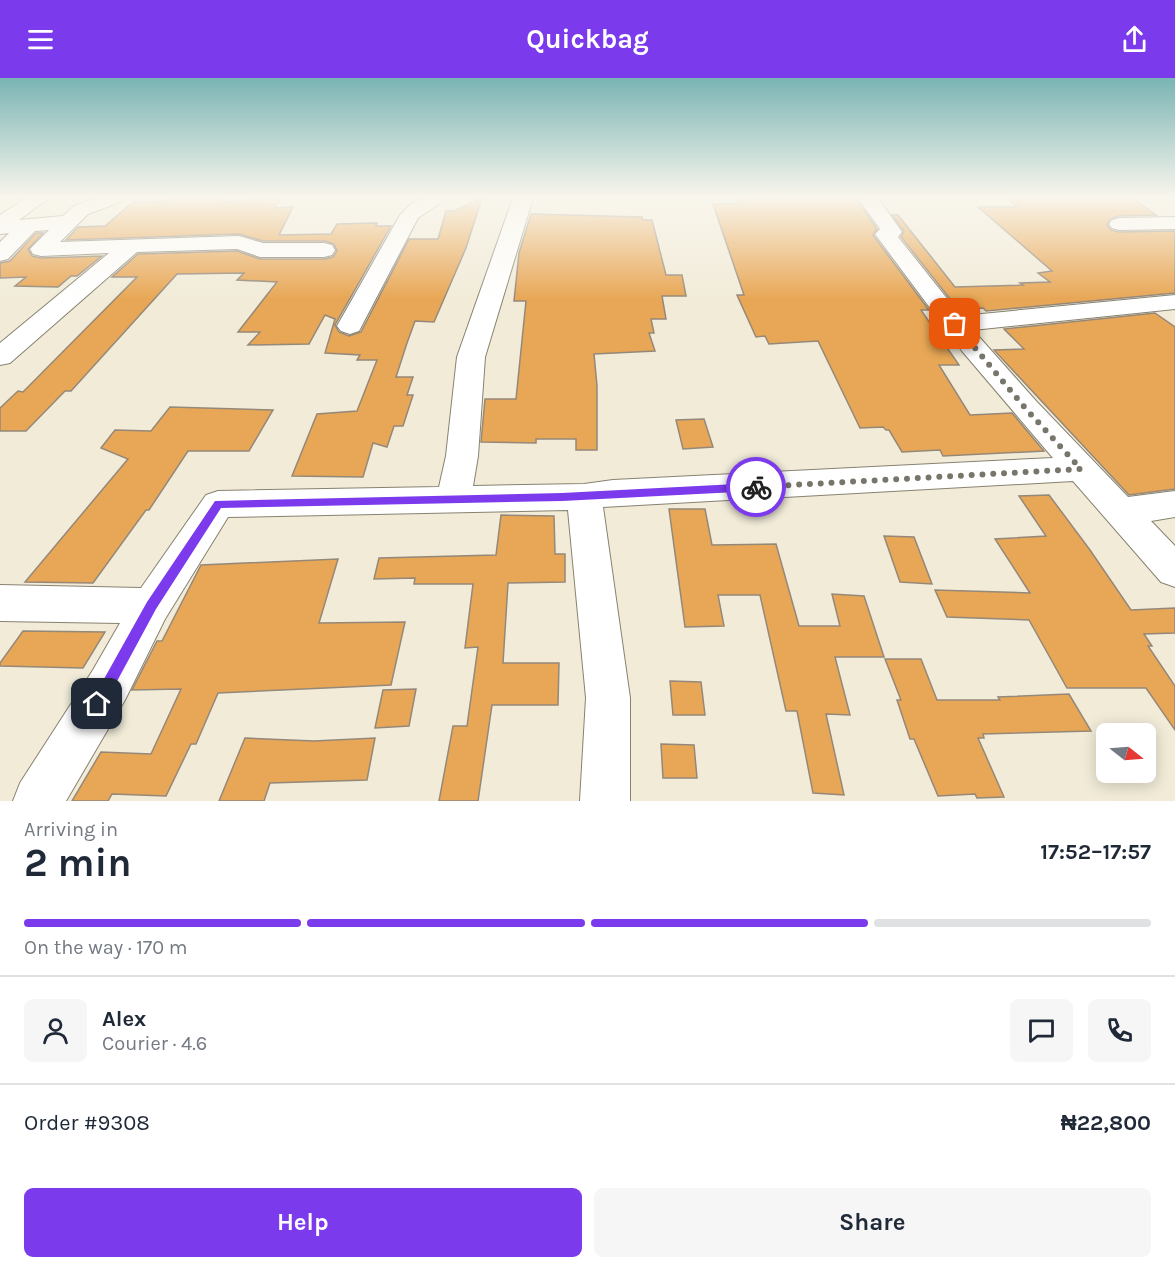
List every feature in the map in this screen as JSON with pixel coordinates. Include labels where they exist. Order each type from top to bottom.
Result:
[{"type":"street","points":[[0,254],[22,232]]},
{"type":"street","points":[[58,232],[41,249],[239,242],[260,250],[324,250]]},
{"type":"street","points":[[350,326],[401,232]]},
{"type":"street","points":[[453,501],[462,456],[471,357],[512,232]]},
{"type":"street","points":[[892,232],[885,234],[955,324],[1026,409],[1175,571]]},
{"type":"street","points":[[0,357],[131,246]]},
{"type":"street","points":[[955,324],[1175,302]]},
{"type":"street","points":[[38,801],[109,685],[151,606],[218,504],[453,501],[585,496],[1081,469]]},
{"type":"street","points":[[585,496],[593,586],[609,698],[608,787],[605,801]]},
{"type":"street","points":[[1121,512],[1175,504]]},
{"type":"street","points":[[0,603],[151,606]]},
{"type":"building","points":[[74,232],[281,232],[279,235],[388,232],[335,325],[339,332],[349,336],[361,332],[409,239],[438,239],[440,232],[471,232],[434,322],[415,321],[407,343],[396,377],[413,377],[407,395],[413,395],[403,426],[394,426],[387,447],[373,443],[363,477],[292,476],[317,414],[357,411],[377,360],[357,360],[360,355],[325,353],[335,319],[325,315],[309,344],[248,345],[260,332],[238,332],[277,282],[237,280],[244,273],[177,274],[71,391],[65,391],[26,431],[0,431],[0,408],[18,391],[23,392],[137,277],[112,277],[138,254],[237,251],[260,259],[324,259],[333,257],[337,251],[334,244],[325,241],[263,241],[239,234],[66,240]]},
{"type":"building","points":[[526,232],[655,232],[666,275],[682,275],[686,296],[662,296],[666,319],[651,319],[654,333],[649,333],[655,351],[594,354],[597,386],[597,450],[576,450],[576,439],[536,439],[536,443],[481,442],[485,399],[516,399],[526,301],[514,301],[519,253]]},
{"type":"building","points":[[722,232],[875,232],[873,235],[929,310],[921,310],[959,365],[939,365],[970,415],[1012,413],[1044,451],[943,456],[940,450],[902,452],[889,430],[883,427],[860,428],[818,341],[769,344],[765,336],[756,337],[737,295],[744,295]]},
{"type":"building","points":[[904,232],[911,232],[955,287],[1050,282],[1038,273],[1052,271],[1007,232],[1175,232],[1175,293],[986,311],[983,308],[958,309],[901,237]]},
{"type":"building","points":[[36,233],[43,233],[28,249],[32,256],[41,258],[102,256],[77,276],[71,276],[58,287],[15,286],[26,277],[0,278],[0,263],[10,261]]},
{"type":"building","points":[[1155,313],[1175,327],[1175,489],[1129,495],[994,350],[1024,349],[1004,329]]},
{"type":"building","points":[[170,407],[273,410],[249,451],[188,451],[149,510],[146,510],[93,583],[25,582],[128,459],[101,448],[115,430],[151,431]]},
{"type":"building","points":[[704,419],[713,447],[683,449],[676,420]]},
{"type":"building","points":[[1049,495],[1131,610],[1175,608],[1175,633],[1144,634],[1152,646],[1148,646],[1175,686],[1175,730],[1146,688],[1067,688],[1029,620],[947,617],[935,590],[1030,593],[995,539],[1046,536],[1019,496]]},
{"type":"building","points":[[669,509],[705,509],[712,545],[776,544],[799,626],[840,626],[832,594],[864,596],[884,657],[835,657],[850,715],[826,714],[844,795],[813,793],[797,711],[786,711],[760,595],[718,595],[724,626],[685,627]]},
{"type":"building","points":[[501,515],[554,516],[555,554],[565,554],[565,582],[508,583],[503,663],[559,663],[558,705],[492,705],[478,801],[439,801],[453,726],[467,726],[478,647],[465,648],[473,584],[414,584],[415,578],[374,579],[379,558],[496,555]]},
{"type":"building","points":[[884,536],[914,537],[932,584],[900,582]]},
{"type":"building","points":[[338,559],[319,623],[405,622],[391,685],[218,693],[196,744],[191,744],[166,796],[112,794],[108,801],[72,801],[101,752],[151,754],[181,689],[132,690],[157,641],[162,641],[201,565]]},
{"type":"building","points":[[23,631],[105,632],[83,668],[0,666]]},
{"type":"building","points":[[885,659],[921,659],[937,700],[1000,700],[998,697],[1069,694],[1091,731],[983,734],[984,738],[978,738],[1004,797],[977,798],[975,794],[938,796],[914,739],[910,739],[897,700],[901,700]]},
{"type":"building","points":[[670,681],[701,682],[705,715],[673,715]]},
{"type":"building","points":[[416,689],[409,726],[375,728],[383,690]]},
{"type":"building","points":[[245,738],[314,741],[375,738],[367,780],[270,783],[264,801],[219,801]]},
{"type":"building","points":[[661,744],[694,745],[697,778],[663,778]]},
{"type":"way so far","points":[[756,487],[1081,469],[1026,409],[955,324]]},
{"type":"route","points":[[97,704],[130,648],[151,606],[218,504],[453,501],[756,487]]}]
